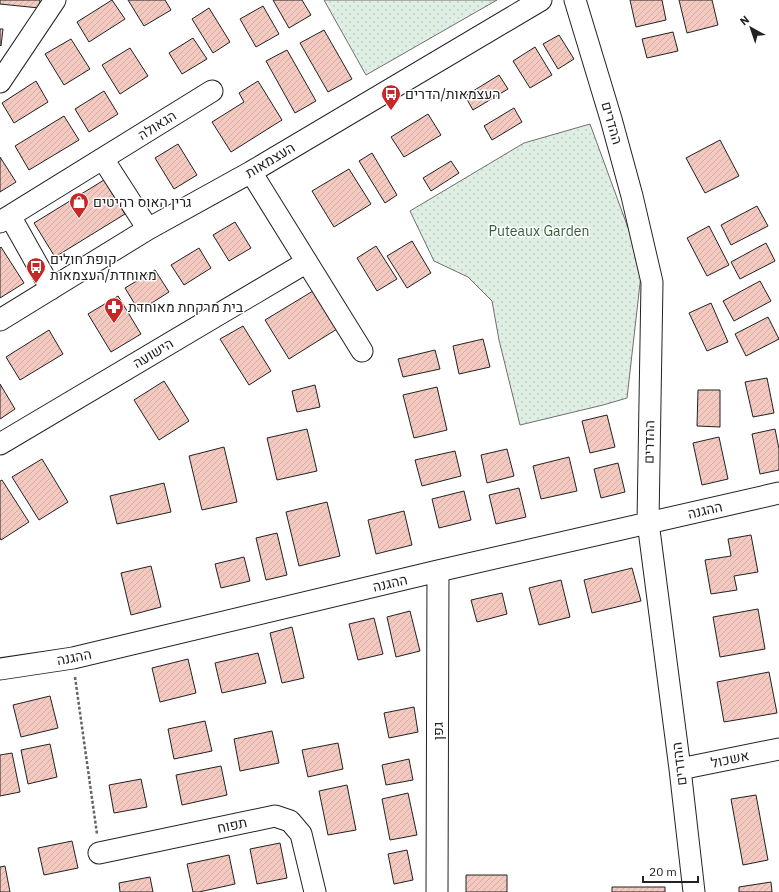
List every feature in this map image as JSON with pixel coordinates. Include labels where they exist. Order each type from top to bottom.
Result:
[{"type":"street","points":[[0,82],[55,0]]},
{"type":"street","name":"העצמאות","points":[[0,320],[148,230],[251,172],[541,0]]},
{"type":"street","name":"ההדרים","points":[[575,0],[631,189],[652,282],[648,522],[680,769],[694,892]]},
{"type":"street","name":"הגאולה","points":[[51,289],[5,219],[212,92]]},
{"type":"street","points":[[103,159],[148,230]]},
{"type":"street","points":[[251,172],[362,351]]},
{"type":"street","name":"הישועה","points":[[0,444],[307,262]]},
{"type":"street","name":"ההגנה","points":[[0,669],[73,658],[438,571],[779,493]]},
{"type":"street","name":"גפן","points":[[437,892],[438,571]]},
{"type":"street","name":"אשכול","points":[[680,769],[779,749]]},
{"type":"street","name":"תפוח","points":[[99,853],[275,816],[290,821],[301,834],[315,892]]},
{"type":"path","points":[[73,658],[99,853]]},
{"type":"green space","points":[[324,0],[497,0],[366,75]]},
{"type":"green space","name":"Puteaux Garden","points":[[590,124],[642,266],[627,398],[520,425],[499,340],[492,301],[468,277],[434,261],[410,211],[524,143]]},
{"type":"building","points":[[0,0],[40,0],[39,8],[0,4]]},
{"type":"building","points":[[112,0],[125,19],[89,42],[77,22]]},
{"type":"building","points":[[128,0],[165,0],[171,10],[144,26]]},
{"type":"building","points":[[273,0],[302,0],[311,15],[289,28]]},
{"type":"building","points":[[630,0],[662,0],[666,20],[636,27]]},
{"type":"building","points":[[679,0],[712,0],[718,25],[687,33]]},
{"type":"building","points":[[263,6],[279,34],[256,47],[240,19]]},
{"type":"building","points":[[209,8],[230,42],[213,53],[192,19]]},
{"type":"building","points":[[0,29],[3,29],[1,46],[0,45]]},
{"type":"building","points":[[324,30],[352,79],[328,92],[300,43]]},
{"type":"building","points":[[673,32],[678,51],[647,58],[642,39]]},
{"type":"building","points":[[559,35],[574,59],[558,69],[543,44]]},
{"type":"building","points":[[193,38],[207,59],[182,74],[169,53]]},
{"type":"building","points":[[71,39],[90,69],[64,85],[45,54]]},
{"type":"building","points":[[535,47],[552,75],[530,88],[513,61]]},
{"type":"building","points":[[130,48],[148,76],[120,94],[102,65]]},
{"type":"building","points":[[287,50],[316,101],[295,113],[266,61]]},
{"type":"building","points":[[499,75],[508,89],[473,110],[465,96]]},
{"type":"building","points":[[36,81],[48,102],[14,123],[2,103]]},
{"type":"building","points":[[258,81],[282,120],[231,152],[212,122],[244,102],[239,93]]},
{"type":"building","points":[[104,91],[118,114],[89,132],[75,109]]},
{"type":"building","points":[[514,108],[522,122],[492,140],[484,126]]},
{"type":"building","points":[[428,114],[441,135],[404,157],[391,137]]},
{"type":"building","points":[[64,116],[79,140],[29,170],[15,146]]},
{"type":"building","points":[[720,140],[739,176],[705,193],[686,158]]},
{"type":"building","points":[[178,144],[197,175],[174,189],[155,158]]},
{"type":"building","points":[[372,153],[397,195],[385,203],[359,161]]},
{"type":"building","points":[[0,157],[16,182],[0,192]]},
{"type":"building","points":[[451,161],[459,173],[431,191],[423,178]]},
{"type":"building","points":[[349,169],[371,204],[334,227],[312,191]]},
{"type":"building","name":"גרין האוס רהיטים","points":[[104,180],[125,214],[55,257],[34,223]]},
{"type":"building","points":[[757,206],[768,226],[731,245],[721,225]]},
{"type":"building","points":[[235,222],[251,248],[229,261],[213,235]]},
{"type":"building","points":[[709,226],[729,265],[707,276],[687,238]]},
{"type":"building","points":[[412,241],[431,273],[407,288],[387,256]]},
{"type":"building","points":[[766,243],[775,261],[740,279],[731,262]]},
{"type":"building","points":[[376,246],[397,279],[377,291],[357,258]]},
{"type":"building","points":[[1,247],[24,283],[0,298],[0,248]]},
{"type":"building","points":[[199,248],[211,268],[184,285],[171,265]]},
{"type":"building","points":[[155,270],[169,292],[139,311],[125,288]]},
{"type":"building","points":[[760,281],[771,301],[734,321],[723,301]]},
{"type":"building","points":[[313,291],[337,329],[289,359],[265,320]]},
{"type":"building","name":"בית מרקחת מאוחדת","points":[[118,296],[141,334],[111,352],[88,314]]},
{"type":"building","points":[[711,303],[728,342],[707,351],[689,313]]},
{"type":"building","points":[[768,317],[779,339],[746,356],[735,334]]},
{"type":"building","points":[[243,326],[271,371],[249,385],[220,339]]},
{"type":"building","points":[[49,330],[63,354],[20,380],[6,357]]},
{"type":"building","points":[[483,339],[490,367],[459,374],[453,346]]},
{"type":"building","points":[[435,350],[440,369],[403,377],[398,359]]},
{"type":"building","points":[[767,378],[774,413],[753,417],[745,382]]},
{"type":"building","points":[[164,381],[189,421],[159,440],[134,400]]},
{"type":"building","points":[[0,384],[15,409],[0,419]]},
{"type":"building","points":[[315,385],[320,407],[297,412],[292,391]]},
{"type":"building","points":[[437,387],[447,430],[414,438],[403,395]]},
{"type":"building","points":[[698,390],[720,390],[720,427],[697,426]]},
{"type":"building","points":[[607,415],[615,447],[590,453],[582,421]]},
{"type":"building","points":[[307,429],[317,471],[277,480],[267,438]]},
{"type":"building","points":[[775,429],[779,449],[779,470],[760,474],[752,434]]},
{"type":"building","points":[[719,437],[728,479],[702,485],[693,443]]},
{"type":"building","points":[[224,447],[237,502],[202,510],[189,456]]},
{"type":"building","points":[[507,449],[514,476],[487,483],[481,455]]},
{"type":"building","points":[[455,451],[461,476],[422,486],[415,460]]},
{"type":"building","points":[[569,457],[577,491],[541,499],[533,466]]},
{"type":"building","points":[[42,459],[68,502],[39,520],[12,477]]},
{"type":"building","points":[[618,463],[625,492],[601,498],[594,469]]},
{"type":"building","points":[[2,480],[29,522],[1,540],[0,481]]},
{"type":"building","points":[[164,483],[171,512],[117,524],[110,496]]},
{"type":"building","points":[[519,488],[526,517],[496,524],[489,495]]},
{"type":"building","points":[[464,491],[471,520],[439,528],[432,499]]},
{"type":"building","points":[[327,502],[340,556],[299,566],[286,512]]},
{"type":"building","points":[[404,511],[412,545],[376,554],[368,520]]},
{"type":"building","points":[[277,533],[287,575],[266,580],[256,538]]},
{"type":"building","points":[[751,535],[758,572],[734,576],[737,590],[711,594],[705,560],[731,556],[728,539]]},
{"type":"building","points":[[244,557],[250,581],[221,588],[215,564]]},
{"type":"building","points":[[151,566],[161,607],[131,615],[121,573]]},
{"type":"building","points":[[632,568],[641,601],[592,613],[584,580]]},
{"type":"building","points":[[561,580],[570,617],[539,625],[529,588]]},
{"type":"building","points":[[502,593],[507,614],[477,622],[471,600]]},
{"type":"building","points":[[758,609],[765,649],[720,657],[713,617]]},
{"type":"building","points":[[410,611],[420,651],[396,657],[387,617]]},
{"type":"building","points":[[374,618],[383,654],[358,660],[349,624]]},
{"type":"building","points":[[292,627],[304,678],[282,683],[270,633]]},
{"type":"building","points":[[258,653],[266,683],[222,693],[215,663]]},
{"type":"building","points":[[188,659],[196,693],[160,702],[152,668]]},
{"type":"building","points":[[769,672],[777,713],[724,722],[717,682]]},
{"type":"building","points":[[50,696],[58,728],[21,737],[13,705]]},
{"type":"building","points":[[414,707],[418,732],[389,738],[384,713]]},
{"type":"building","points":[[205,721],[212,751],[174,759],[168,729]]},
{"type":"building","points":[[272,731],[279,763],[240,771],[234,739]]},
{"type":"building","points":[[338,743],[343,769],[308,777],[302,750]]},
{"type":"building","points":[[50,744],[57,777],[28,784],[21,750]]},
{"type":"building","points":[[12,753],[20,792],[0,796],[0,755]]},
{"type":"building","points":[[409,759],[413,780],[386,785],[382,765]]},
{"type":"building","points":[[221,766],[227,795],[182,805],[176,775]]},
{"type":"building","points":[[141,779],[147,807],[114,813],[109,785]]},
{"type":"building","points":[[347,785],[356,830],[328,835],[319,791]]},
{"type":"building","points":[[408,793],[417,835],[390,840],[382,799]]},
{"type":"building","points":[[756,795],[768,860],[743,865],[731,799]]},
{"type":"building","points":[[72,841],[78,868],[44,875],[38,848]]},
{"type":"building","points":[[280,843],[287,878],[257,884],[250,849]]},
{"type":"building","points":[[407,850],[413,880],[394,884],[388,854]]},
{"type":"building","points":[[229,855],[235,884],[193,892],[187,864]]},
{"type":"building","points":[[5,866],[10,892],[0,892],[0,867]]},
{"type":"building","points":[[466,875],[507,875],[507,892],[466,892]]},
{"type":"building","points":[[150,877],[153,892],[120,892],[119,883]]},
{"type":"building","points":[[771,882],[772,892],[739,892],[739,887]]},
{"type":"building","points":[[612,887],[665,887],[665,892],[612,892]]},
{"type":"place","name":"העצמאות/הדרים","points":[[391,111]]},
{"type":"place","name":"גרין האוס רהיטים","points":[[79,219]]},
{"type":"place","name":"קופת חולים מאוחדת/העצמאות","points":[[36,284]]},
{"type":"place","name":"בית מרקחת מאוחדת","points":[[114,324]]}]
